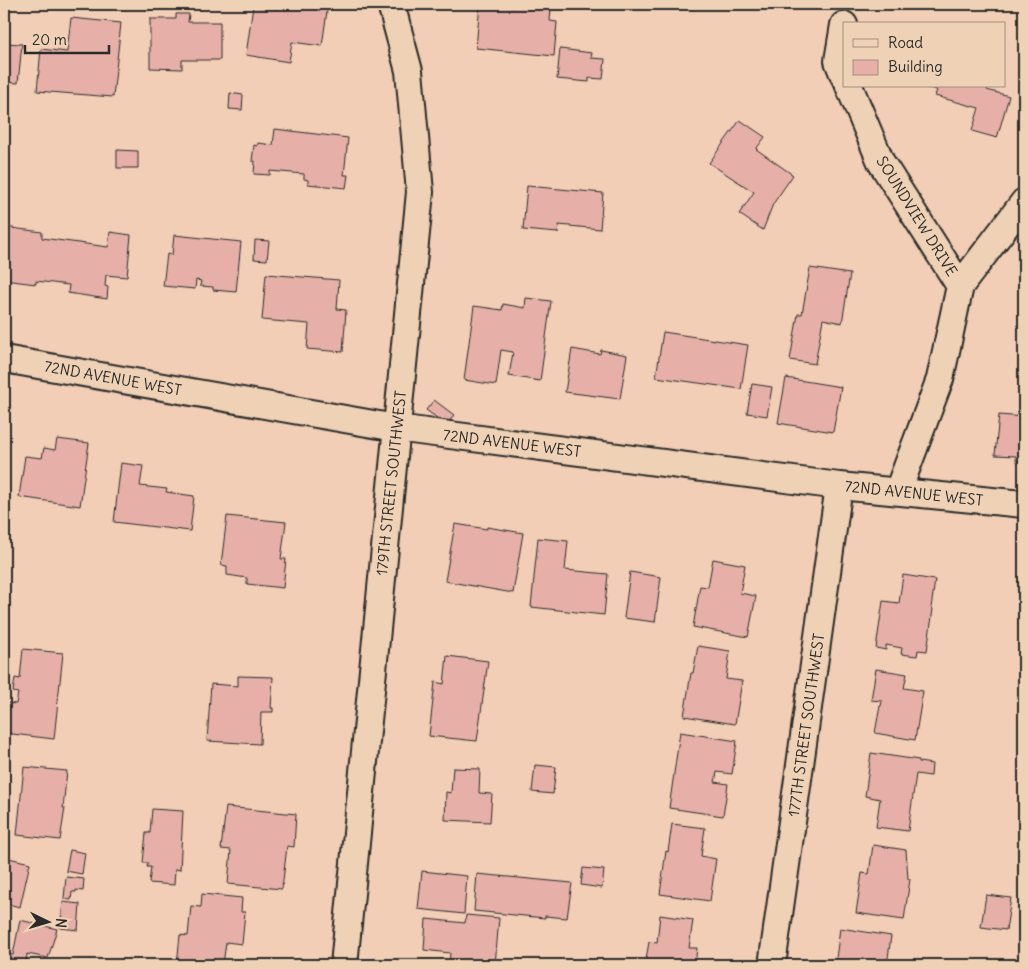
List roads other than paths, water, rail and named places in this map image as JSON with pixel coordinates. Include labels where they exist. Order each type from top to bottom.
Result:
[{"type":"street","name":"179TH STREET SOUTHWEST","points":[[344,965],[420,192],[409,71],[391,4]]},
{"type":"street","points":[[844,22],[848,4]]},
{"type":"street","points":[[843,30],[838,61],[843,74]]},
{"type":"street","name":"SOUNDVIEW DRIVE","points":[[850,88],[881,162],[960,286],[940,378],[898,491]]},
{"type":"street","points":[[960,286],[1024,202]]},
{"type":"street","name":"72ND AVENUE WEST","points":[[4,359],[396,428],[839,486],[1024,504]]},
{"type":"street","name":"177TH STREET SOUTHWEST","points":[[772,965],[839,486]]}]
